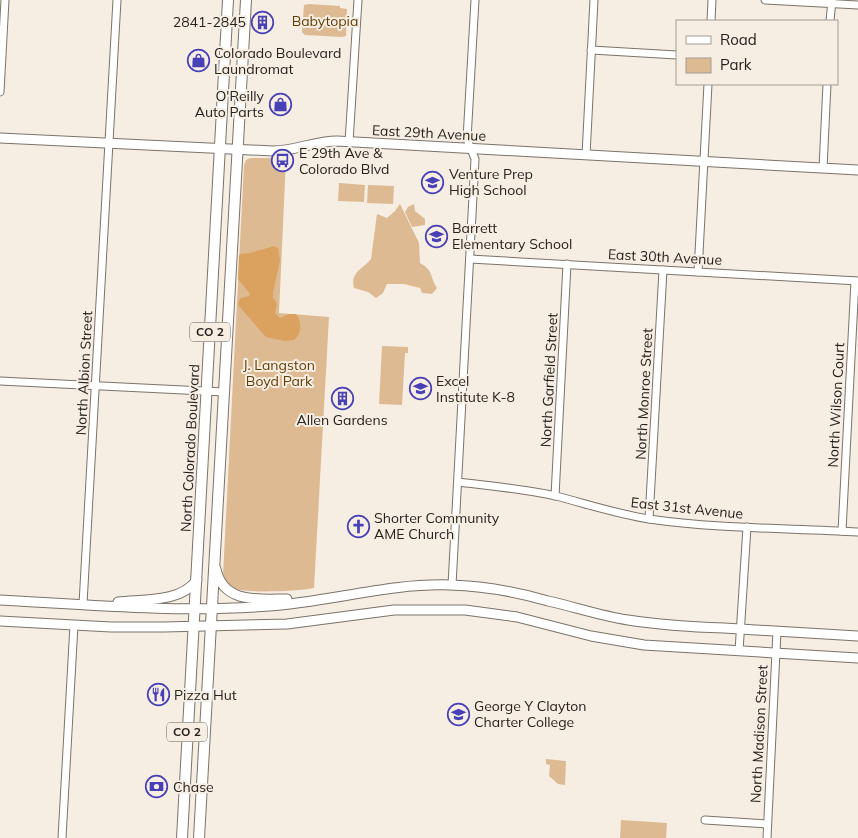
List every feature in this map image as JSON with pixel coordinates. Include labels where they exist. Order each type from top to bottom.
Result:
[{"type":"main road","name":"North Colorado Boulevard","points":[[182,838],[228,0]]},
{"type":"main road","name":"CO 2","points":[[199,838],[246,0]]},
{"type":"main road","name":"East 29th Avenue","points":[[0,138],[110,139],[220,149],[280,151],[350,137],[471,149],[858,170]]},
{"type":"main road","points":[[215,564],[219,582],[224,589],[234,595],[251,598],[320,600]]},
{"type":"main road","points":[[99,605],[179,594],[197,580]]},
{"type":"main road","points":[[0,600],[212,608],[271,606],[320,600],[385,588],[452,585],[528,596],[626,620],[666,625],[858,636]]},
{"type":"main road","points":[[0,621],[128,628],[287,624],[389,610],[466,610],[517,617],[591,636],[631,643],[858,658]]},
{"type":"street","points":[[0,92],[5,0]]},
{"type":"street","name":"North Albion Street","points":[[83,604],[117,0]]},
{"type":"street","points":[[350,137],[358,0]]},
{"type":"street","points":[[452,585],[475,159],[467,139],[475,0]]},
{"type":"street","points":[[586,155],[594,0]]},
{"type":"street","points":[[711,20],[712,0]]},
{"type":"street","points":[[765,0],[831,2],[858,5]]},
{"type":"street","points":[[830,20],[831,2]]},
{"type":"street","points":[[591,50],[676,55]]},
{"type":"street","points":[[698,272],[708,85]]},
{"type":"street","points":[[823,168],[827,85]]},
{"type":"street","name":"East 30th Avenue","points":[[470,259],[856,281]]},
{"type":"street","name":"North Garfield Street","points":[[555,496],[567,264]]},
{"type":"street","name":"North Monroe Street","points":[[649,519],[663,270]]},
{"type":"street","name":"North Wilson Court","points":[[842,531],[856,281]]},
{"type":"street","points":[[0,381],[224,392]]},
{"type":"street","name":"East 31st Avenue","points":[[458,482],[555,496],[616,513],[649,519],[747,527],[858,532]]},
{"type":"street","name":"North Madison Street","points":[[739,651],[747,527]]},
{"type":"street","points":[[62,838],[74,625]]},
{"type":"street","name":"North Madison Street","points":[[767,838],[777,631]]},
{"type":"street","points":[[706,820],[767,824]]},
{"type":"green space","name":"Babytopia","points":[[304,5],[340,6],[340,8],[347,9],[346,36],[305,35],[302,32]]},
{"type":"green space","name":"J. Langston Boyd Park","points":[[250,158],[286,158],[279,313],[329,317],[314,588],[308,589],[245,591],[231,587],[225,582],[223,577],[244,165],[246,160]]},
{"type":"green space","points":[[339,183],[365,185],[364,202],[338,201]]},
{"type":"green space","points":[[368,185],[394,186],[393,204],[367,203]]},
{"type":"green space","points":[[400,204],[419,243],[420,263],[429,271],[437,288],[432,294],[422,293],[420,288],[404,284],[387,284],[383,293],[376,298],[368,292],[354,288],[354,278],[358,271],[371,259],[377,214],[387,218]]},
{"type":"green space","points":[[414,204],[415,211],[425,219],[425,225],[412,227],[405,212],[408,207]]},
{"type":"green space","points":[[382,346],[408,347],[408,353],[405,353],[402,405],[379,404]]},
{"type":"green space","points":[[546,759],[566,761],[565,785],[558,784],[549,776],[550,765],[546,764]]},
{"type":"green space","points":[[621,820],[667,823],[666,838],[620,838]]},
{"type":"shaded area","points":[[274,246],[278,248],[280,261],[273,292],[273,297],[277,304],[275,313],[280,318],[296,314],[300,328],[299,335],[294,340],[285,341],[266,337],[238,305],[241,298],[250,294],[238,279],[240,254]]},
{"type":"place","name":"2841-2845","points":[[262,22]]},
{"type":"place","name":"Colorado Boulevard Laundromat","points":[[198,61]]},
{"type":"place","name":"O'Reilly Auto Parts","points":[[280,104]]},
{"type":"place","name":"E 29th Ave & Colorado Blvd","points":[[283,161]]},
{"type":"place","name":"Venture Prep High School","points":[[433,182]]},
{"type":"place","name":"Barrett Elementary School","points":[[436,236]]},
{"type":"place","name":"Excel Institute K-8","points":[[420,389]]},
{"type":"place","name":"Allen Gardens","points":[[342,398]]},
{"type":"place","name":"Shorter Community AME Church","points":[[358,526]]},
{"type":"place","name":"Pizza Hut","points":[[158,695]]},
{"type":"place","name":"George Y Clayton Charter College","points":[[458,714]]},
{"type":"place","name":"Chase","points":[[157,787]]}]
